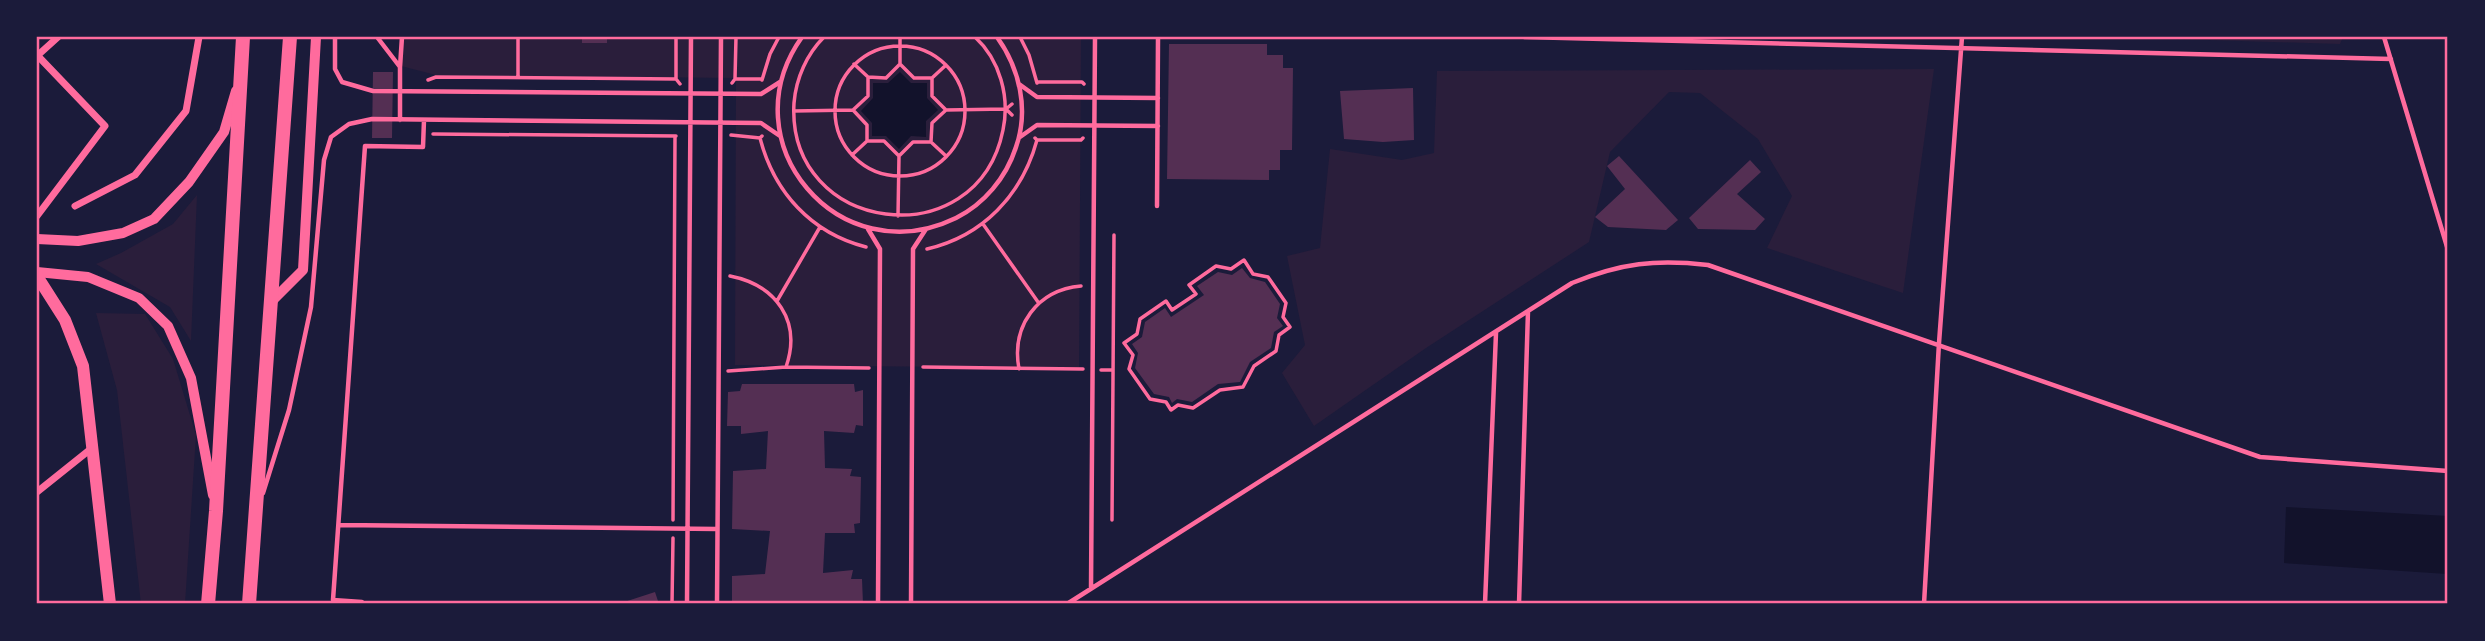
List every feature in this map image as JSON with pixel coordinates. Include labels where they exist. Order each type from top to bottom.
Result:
[{"type":"highway","points":[[208,604],[216,511],[243,37]]},
{"type":"highway","points":[[248,604],[290,37]]},
{"type":"main road","points":[[37,274],[65,320],[83,366],[110,604]]},
{"type":"street","points":[[37,216],[105,126],[37,56],[58,37]]},
{"type":"street","points":[[75,206],[135,175],[186,111],[199,37]]},
{"type":"street","points":[[271,302],[303,270],[316,37]]},
{"type":"street","points":[[37,239],[78,242],[123,233],[154,219],[189,182],[224,132],[241,71]]},
{"type":"street","points":[[37,274],[88,277],[139,298],[168,326],[191,378],[216,511]]},
{"type":"street","points":[[37,492],[92,447]]},
{"type":"lane","points":[[335,37],[335,69],[342,82],[373,91],[761,94],[781,82]]},
{"type":"lane","points":[[377,37],[400,67]]},
{"type":"lane","points":[[400,120],[402,37]]},
{"type":"lane","points":[[687,604],[691,37]]},
{"type":"lane","points":[[717,604],[721,37]]},
{"type":"lane","points":[[802,37],[790,57],[778,96],[780,136],[795,173],[811,194],[842,218],[867,228],[910,232],[961,216],[990,192],[1005,172],[1019,138],[1021,96],[1012,61],[998,37]]},
{"type":"lane","points":[[1091,589],[1094,37]]},
{"type":"lane","points":[[1157,206],[1158,37]]},
{"type":"lane","points":[[1524,37],[2391,58]]},
{"type":"lane","points":[[1924,604],[1939,344],[1962,37]]},
{"type":"lane","points":[[2384,37],[2448,250]]},
{"type":"lane","points":[[1019,84],[1037,97],[1158,98]]},
{"type":"lane","points":[[255,519],[289,410],[311,307],[324,160],[331,138],[349,124],[372,119],[761,123],[780,136]]},
{"type":"lane","points":[[362,604],[333,600],[365,146],[423,147],[424,120]]},
{"type":"lane","points":[[1019,138],[1037,125],[1157,126]]},
{"type":"lane","points":[[867,228],[880,249],[878,604]]},
{"type":"lane","points":[[911,604],[913,249],[926,229]]},
{"type":"lane","points":[[1067,604],[1573,283],[1605,270],[1639,263],[1674,261],[1708,265],[2260,457],[2448,471]]},
{"type":"lane","points":[[1519,604],[1528,311]]},
{"type":"lane","points":[[1485,604],[1496,332]]},
{"type":"lane","points":[[339,525],[718,529]]},
{"type":"path","points":[[518,77],[519,37]]},
{"type":"path","points":[[676,37],[676,79]]},
{"type":"path","points":[[735,79],[736,37]]},
{"type":"path","points":[[770,88],[761,79],[779,37]]},
{"type":"path","points":[[824,37],[803,67],[794,96],[796,133],[803,155],[824,185],[855,206],[869,212],[898,216],[913,216],[936,210],[969,191],[980,180],[996,154],[1005,124],[1006,109],[1001,80],[996,66],[975,37]]},
{"type":"path","points":[[900,37],[900,64],[914,78],[932,78],[946,65]]},
{"type":"path","points":[[1020,37],[1038,82],[1028,90]]},
{"type":"path","points":[[900,46],[925,51],[946,65],[960,85],[965,110],[960,135],[946,156],[924,171],[898,176],[873,170],[852,155],[839,135],[834,111],[839,85],[855,64],[876,50],[900,46]]},
{"type":"path","points":[[855,64],[868,77],[886,78],[900,64]]},
{"type":"path","points":[[400,91],[436,77],[518,77],[676,79],[691,94]]},
{"type":"path","points":[[778,123],[794,111],[853,110],[868,96],[868,77]]},
{"type":"path","points":[[932,78],[932,96],[946,110]]},
{"type":"path","points":[[778,96],[794,111]]},
{"type":"path","points":[[931,142],[932,123],[946,110],[1006,109],[1021,96]]},
{"type":"path","points":[[1006,109],[1021,124]]},
{"type":"path","points":[[853,110],[867,125],[867,141]]},
{"type":"path","points":[[672,604],[675,137],[690,122]]},
{"type":"path","points":[[423,130],[435,135],[675,137]]},
{"type":"path","points":[[771,130],[760,138],[774,177],[798,210],[820,228],[844,240],[870,248],[876,241]]},
{"type":"path","points":[[918,242],[924,249],[937,247],[961,237],[983,224],[1005,204],[1028,167],[1037,140],[1028,131]]},
{"type":"path","points":[[852,155],[867,141],[884,141],[899,156]]},
{"type":"path","points":[[910,232],[898,216],[899,156],[913,142],[931,142],[946,156]]},
{"type":"path","points":[[885,231],[898,216]]},
{"type":"path","points":[[983,224],[1038,303]]},
{"type":"path","points":[[776,301],[820,228]]},
{"type":"path","points":[[1112,520],[1114,235]]},
{"type":"path","points":[[1244,260],[1253,274],[1268,277],[1286,303],[1283,317],[1290,327],[1279,335],[1276,351],[1254,366],[1243,387],[1220,390],[1193,408],[1178,405],[1171,410],[1166,402],[1150,399],[1129,369],[1133,355],[1124,343],[1137,334],[1140,319],[1166,301],[1172,310],[1196,294],[1189,285],[1216,266],[1231,269],[1244,260]]},
{"type":"path","points":[[726,275],[750,281],[765,289],[776,301],[790,332],[786,367]]},
{"type":"path","points":[[1019,369],[1016,351],[1019,333],[1026,317],[1038,303],[1062,289],[1080,286]]},
{"type":"path","points":[[923,355],[923,368],[1113,370]]},
{"type":"path","points":[[721,371],[786,367],[869,368]]},
{"type":"shaded area","points":[[403,37],[1081,37],[1079,368],[735,365],[736,78],[436,75],[401,66]]},
{"type":"shaded area","points":[[2112,37],[2343,37],[2340,44]]},
{"type":"shaded area","points":[[1934,69],[1903,293],[1767,248],[1792,196],[1758,139],[1700,93],[1669,92],[1610,152],[1589,242],[1426,348],[1314,426],[1282,373],[1305,345],[1287,256],[1320,248],[1330,149],[1402,160],[1434,153],[1437,71]]},
{"type":"shaded area","points":[[900,72],[911,83],[927,83],[927,98],[938,110],[926,121],[926,137],[911,136],[899,149],[886,136],[872,136],[872,123],[861,111],[873,98],[873,83],[888,83]]},
{"type":"shaded area","points":[[197,195],[191,341],[170,307],[96,264],[173,224]]},
{"type":"shaded area","points":[[96,313],[145,314],[173,359],[196,435],[185,604],[141,604],[117,390]]},
{"type":"shaded area","points":[[2286,507],[2448,516],[2447,574],[2284,563]]},
{"type":"building","points":[[582,37],[607,37],[607,43],[582,43]]},
{"type":"building","points":[[1169,44],[1267,44],[1267,55],[1283,55],[1283,68],[1293,68],[1292,150],[1280,150],[1280,170],[1269,170],[1269,180],[1167,179]]},
{"type":"building","points":[[373,72],[393,72],[392,138],[372,138]]},
{"type":"building","points":[[1413,88],[1414,140],[1383,142],[1344,139],[1340,91]]},
{"type":"building","points":[[1619,156],[1678,220],[1666,230],[1608,227],[1595,217],[1625,189],[1607,166]]},
{"type":"building","points":[[1750,160],[1761,172],[1737,194],[1765,219],[1755,230],[1698,229],[1689,218]]},
{"type":"building","points":[[1242,268],[1250,278],[1265,282],[1280,304],[1277,318],[1283,326],[1274,332],[1271,348],[1250,362],[1240,382],[1218,384],[1192,402],[1177,399],[1172,403],[1169,397],[1154,394],[1135,368],[1138,353],[1132,344],[1142,337],[1145,322],[1165,308],[1171,317],[1204,295],[1197,286],[1218,272],[1232,275]]},
{"type":"building","points":[[742,384],[854,384],[855,392],[863,390],[863,426],[856,425],[854,433],[824,431],[825,468],[852,469],[850,476],[861,477],[860,523],[854,524],[855,533],[825,533],[823,573],[853,570],[851,579],[862,579],[863,604],[732,604],[732,576],[765,574],[770,531],[732,529],[733,471],[766,469],[768,431],[741,434],[741,426],[727,426],[728,392],[740,391]]},
{"type":"building","points":[[655,592],[659,604],[618,604]]}]
